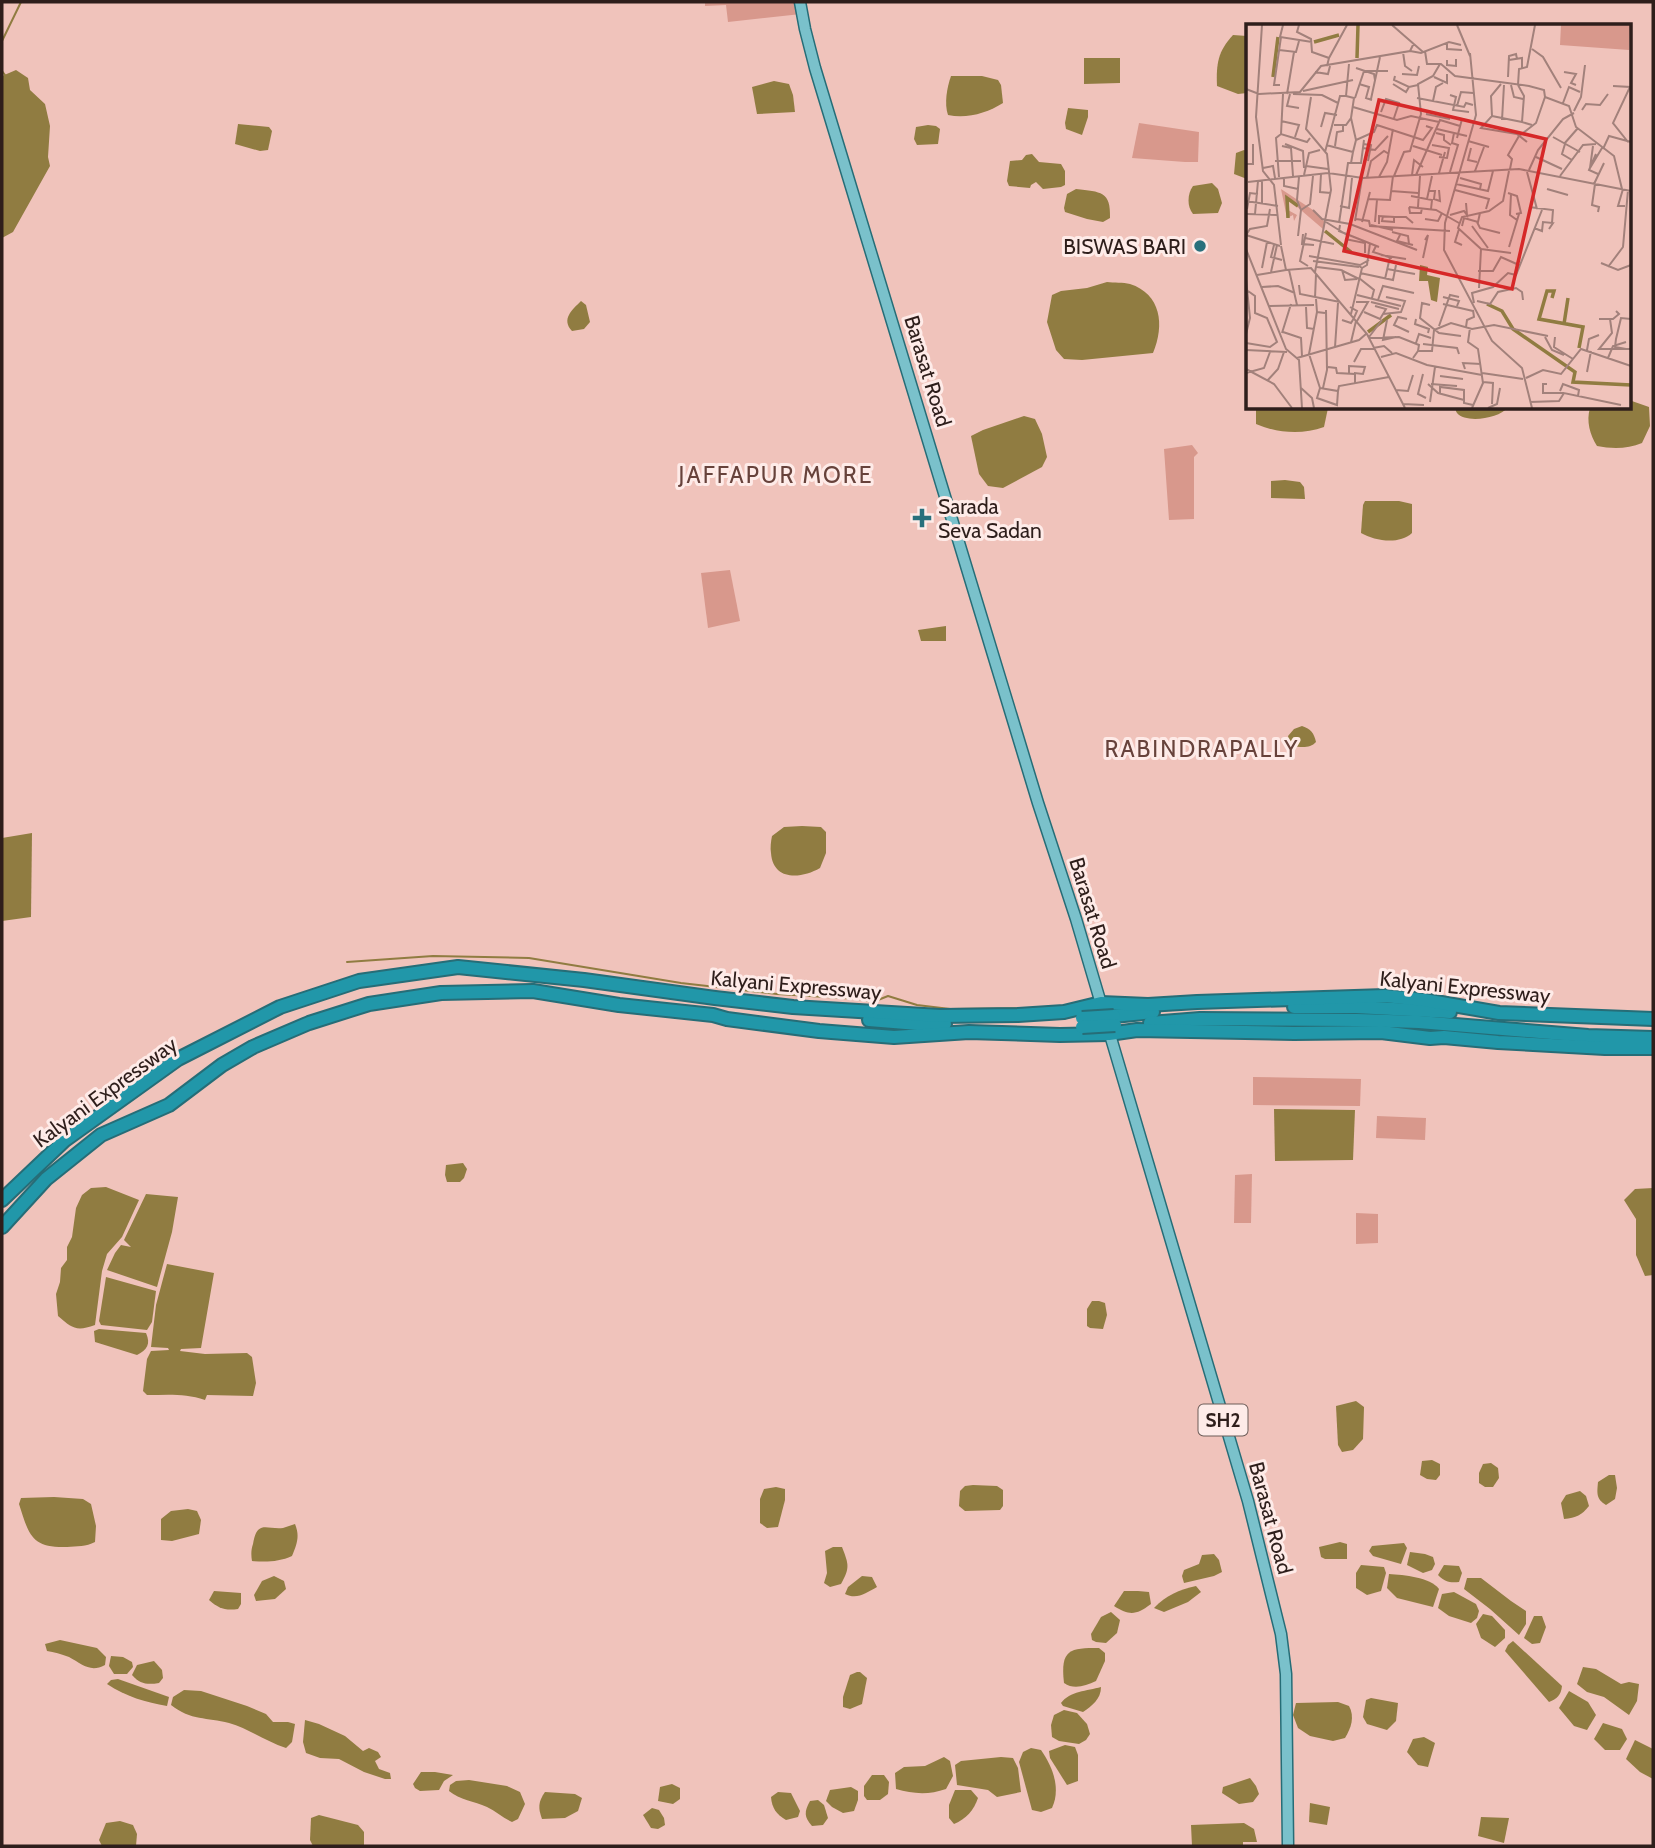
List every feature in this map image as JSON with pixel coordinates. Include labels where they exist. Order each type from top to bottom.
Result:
[{"type":"highway","name":"Kalyani Expressway","points":[[2,1200],[65,1140],[178,1059],[280,1007],[359,981],[458,967],[793,1007],[940,1016],[1064,1012],[1101,1003],[1148,1005],[1385,996],[1499,1013],[1653,1019]]},
{"type":"highway","points":[[2,1227],[46,1179],[101,1135],[169,1105],[222,1065],[253,1047],[309,1023],[369,1004],[441,993],[533,991],[819,1031],[894,1037],[969,1032],[1049,1035],[1113,1025],[1188,1008],[1356,1007],[1588,1036],[1653,1038]]},
{"type":"highway","points":[[719,999],[723,1006],[896,1026]]},
{"type":"highway","points":[[713,1015],[720,1010],[811,1023],[896,1026],[1082,1023],[1138,1030],[1381,1032],[1430,1038],[1605,1048],[1653,1048]]},
{"type":"highway","points":[[1444,1018],[1653,1026]]},
{"type":"main road","name":"Barasat Road","points":[[800,2],[819,79],[1101,1003],[1113,1025],[1248,1501],[1281,1634],[1286,1674],[1288,1846]]},
{"type":"shaded area","points":[[705,2],[798,2],[801,14],[728,22],[726,5],[705,6]]},
{"type":"shaded area","points":[[1233,35],[1246,36],[1246,93],[1238,94],[1217,86],[1219,58]]},
{"type":"shaded area","points":[[1084,58],[1120,58],[1120,83],[1084,84]]},
{"type":"shaded area","points":[[16,70],[28,78],[30,90],[45,104],[50,126],[50,166],[13,232],[2,238],[2,76]]},
{"type":"shaded area","points":[[951,76],[982,76],[998,80],[1003,103],[977,114],[948,115],[946,96]]},
{"type":"shaded area","points":[[774,81],[789,84],[795,112],[757,114],[752,87]]},
{"type":"shaded area","points":[[1068,108],[1088,110],[1082,135],[1066,129]]},
{"type":"shaded area","points":[[1139,123],[1199,132],[1198,162],[1132,158]]},
{"type":"shaded area","points":[[238,124],[269,127],[272,131],[268,150],[260,151],[235,144]]},
{"type":"shaded area","points":[[928,125],[940,129],[938,144],[917,145],[914,139],[916,127]]},
{"type":"shaded area","points":[[1246,151],[1246,179],[1234,174],[1236,153]]},
{"type":"shaded area","points":[[1032,154],[1039,162],[1061,164],[1065,171],[1065,185],[1043,189],[1036,182],[1030,188],[1009,186],[1007,181],[1010,161],[1022,160],[1026,155]]},
{"type":"shaded area","points":[[1212,183],[1218,189],[1222,203],[1218,213],[1193,214],[1189,200],[1193,186]]},
{"type":"shaded area","points":[[1076,189],[1103,194],[1109,202],[1110,218],[1103,222],[1065,212],[1067,194]]},
{"type":"shaded area","points":[[1107,282],[1130,284],[1148,295],[1154,303],[1158,312],[1159,332],[1153,353],[1082,360],[1064,359],[1056,350],[1047,322],[1052,295]]},
{"type":"shaded area","points":[[581,301],[586,305],[590,322],[584,329],[572,331],[568,319],[571,311]]},
{"type":"shaded area","points":[[1630,400],[1649,407],[1650,426],[1642,443],[1608,448],[1597,446],[1589,428],[1590,410],[1630,410]]},
{"type":"shaded area","points":[[1256,410],[1328,410],[1324,427],[1316,430],[1281,431],[1256,424]]},
{"type":"shaded area","points":[[1456,410],[1505,410],[1498,415],[1475,419],[1457,413]]},
{"type":"shaded area","points":[[1024,416],[1035,419],[1042,434],[1047,457],[1042,467],[1003,488],[988,486],[979,474],[971,436]]},
{"type":"shaded area","points":[[1192,445],[1198,453],[1194,457],[1194,519],[1169,520],[1164,449]]},
{"type":"shaded area","points":[[1271,481],[1300,482],[1304,487],[1305,499],[1271,498]]},
{"type":"shaded area","points":[[1365,501],[1399,501],[1412,504],[1412,533],[1401,539],[1387,540],[1361,533]]},
{"type":"shaded area","points":[[730,570],[740,621],[708,628],[701,573]]},
{"type":"shaded area","points":[[946,626],[946,641],[921,641],[918,630]]},
{"type":"shaded area","points":[[1302,726],[1312,732],[1316,742],[1308,747],[1292,746],[1288,736],[1294,729]]},
{"type":"shaded area","points":[[784,827],[821,827],[826,832],[826,853],[820,868],[805,874],[782,873],[773,862],[772,836]]},
{"type":"shaded area","points":[[32,833],[31,917],[2,921],[2,838]]},
{"type":"shaded area","points":[[1253,1077],[1361,1079],[1360,1106],[1253,1105]]},
{"type":"shaded area","points":[[1274,1109],[1355,1110],[1353,1160],[1275,1161]]},
{"type":"shaded area","points":[[1377,1116],[1426,1118],[1425,1140],[1376,1138]]},
{"type":"shaded area","points":[[463,1163],[467,1169],[464,1178],[460,1182],[447,1182],[446,1165]]},
{"type":"shaded area","points":[[1252,1174],[1251,1223],[1234,1223],[1235,1175]]},
{"type":"shaded area","points":[[106,1187],[139,1200],[122,1237],[107,1254],[95,1325],[75,1328],[58,1316],[56,1294],[61,1268],[67,1260],[67,1247],[72,1237],[76,1208],[82,1195],[91,1188]]},
{"type":"shaded area","points":[[1653,1188],[1653,1275],[1645,1276],[1636,1255],[1636,1219],[1624,1200],[1635,1189]]},
{"type":"shaded area","points":[[146,1194],[178,1197],[172,1232],[157,1287],[107,1270],[121,1245],[131,1247],[124,1240]]},
{"type":"shaded area","points":[[1356,1213],[1378,1214],[1378,1243],[1356,1244]]},
{"type":"shaded area","points":[[167,1264],[214,1273],[201,1348],[180,1351],[205,1354],[247,1353],[252,1357],[256,1383],[253,1396],[207,1395],[205,1400],[183,1395],[147,1395],[143,1391],[147,1359],[151,1351],[169,1350],[151,1347],[156,1305]]},
{"type":"shaded area","points":[[106,1277],[156,1291],[152,1322],[147,1330],[101,1325],[99,1321]]},
{"type":"shaded area","points":[[1092,1301],[1105,1303],[1107,1315],[1103,1329],[1087,1326],[1087,1309]]},
{"type":"shaded area","points":[[99,1329],[146,1333],[147,1346],[137,1355],[95,1342],[94,1331]]},
{"type":"shaded area","points":[[1356,1401],[1364,1407],[1363,1439],[1353,1450],[1342,1452],[1338,1445],[1336,1406]]},
{"type":"shaded area","points":[[1432,1460],[1440,1464],[1440,1475],[1436,1480],[1420,1475],[1422,1461]]},
{"type":"shaded area","points":[[1491,1463],[1498,1468],[1499,1478],[1493,1487],[1485,1487],[1479,1483],[1479,1473],[1483,1464]]},
{"type":"shaded area","points":[[1609,1475],[1615,1475],[1617,1488],[1615,1499],[1606,1505],[1598,1495],[1598,1482]]},
{"type":"shaded area","points":[[965,1486],[997,1486],[1003,1490],[1003,1506],[1000,1510],[965,1511],[959,1506],[960,1491]]},
{"type":"shaded area","points":[[764,1489],[785,1489],[785,1500],[778,1527],[767,1528],[760,1523],[760,1499]]},
{"type":"shaded area","points":[[1580,1491],[1586,1496],[1589,1506],[1578,1516],[1564,1519],[1561,1503],[1566,1495]]},
{"type":"shaded area","points":[[21,1498],[83,1499],[91,1504],[96,1526],[95,1542],[81,1546],[55,1547],[33,1538],[19,1504]]},
{"type":"shaded area","points":[[171,1511],[197,1511],[201,1520],[199,1534],[172,1541],[161,1540],[161,1519]]},
{"type":"shaded area","points":[[295,1524],[297,1540],[292,1556],[272,1561],[252,1561],[255,1536],[260,1528],[283,1528]]},
{"type":"shaded area","points":[[1340,1542],[1347,1544],[1347,1559],[1321,1557],[1319,1547]]},
{"type":"shaded area","points":[[1404,1543],[1407,1548],[1401,1564],[1373,1556],[1369,1551],[1372,1546]]},
{"type":"shaded area","points":[[842,1547],[848,1566],[841,1584],[830,1587],[824,1583],[827,1573],[825,1551]]},
{"type":"shaded area","points":[[1410,1552],[1433,1557],[1435,1564],[1432,1570],[1423,1573],[1407,1565]]},
{"type":"shaded area","points":[[1214,1554],[1219,1560],[1222,1572],[1184,1583],[1184,1570],[1199,1564],[1202,1555]]},
{"type":"shaded area","points":[[1361,1565],[1384,1567],[1386,1573],[1381,1591],[1367,1595],[1356,1588],[1356,1573]]},
{"type":"shaded area","points":[[1444,1565],[1459,1566],[1462,1573],[1459,1582],[1448,1582],[1438,1575]]},
{"type":"shaded area","points":[[1389,1574],[1416,1577],[1435,1585],[1439,1589],[1433,1607],[1397,1598],[1387,1588]]},
{"type":"shaded area","points":[[274,1576],[284,1581],[286,1589],[275,1599],[256,1601],[254,1595],[262,1581]]},
{"type":"shaded area","points":[[862,1576],[872,1577],[877,1587],[857,1596],[845,1594],[848,1587]]},
{"type":"shaded area","points":[[1467,1578],[1481,1578],[1526,1611],[1526,1624],[1519,1635],[1464,1589]]},
{"type":"shaded area","points":[[1196,1586],[1201,1592],[1188,1602],[1164,1612],[1154,1608],[1173,1594]]},
{"type":"shaded area","points":[[214,1591],[241,1593],[238,1609],[225,1609],[212,1603],[209,1600]]},
{"type":"shaded area","points":[[1124,1591],[1149,1592],[1151,1604],[1133,1613],[1114,1606]]},
{"type":"shaded area","points":[[1454,1592],[1476,1604],[1479,1611],[1477,1618],[1471,1623],[1449,1616],[1438,1608],[1442,1594]]},
{"type":"shaded area","points":[[1111,1612],[1120,1620],[1117,1633],[1106,1643],[1092,1640],[1091,1634],[1101,1617]]},
{"type":"shaded area","points":[[1483,1614],[1492,1616],[1505,1630],[1505,1638],[1495,1647],[1481,1638],[1476,1624]]},
{"type":"shaded area","points":[[1534,1616],[1542,1616],[1546,1627],[1540,1643],[1532,1644],[1524,1638]]},
{"type":"shaded area","points":[[60,1640],[97,1648],[106,1657],[105,1665],[90,1668],[69,1657],[47,1651],[45,1644]]},
{"type":"shaded area","points":[[1513,1641],[1562,1686],[1556,1698],[1549,1702],[1505,1651]]},
{"type":"shaded area","points":[[1099,1648],[1105,1653],[1105,1661],[1096,1681],[1076,1687],[1064,1683],[1064,1663],[1069,1653],[1074,1650]]},
{"type":"shaded area","points":[[111,1656],[123,1657],[132,1662],[133,1667],[127,1674],[114,1674],[109,1666]]},
{"type":"shaded area","points":[[154,1661],[162,1670],[163,1678],[159,1683],[144,1683],[132,1675],[137,1665]]},
{"type":"shaded area","points":[[1583,1667],[1596,1669],[1621,1684],[1639,1684],[1637,1701],[1629,1715],[1604,1697],[1587,1692],[1577,1684]]},
{"type":"shaded area","points":[[857,1672],[867,1678],[862,1704],[850,1709],[843,1707],[843,1697],[850,1675]]},
{"type":"shaded area","points":[[118,1679],[169,1697],[167,1706],[136,1698],[107,1684]]},
{"type":"shaded area","points":[[1101,1687],[1098,1699],[1083,1712],[1061,1703],[1074,1694]]},
{"type":"shaded area","points":[[184,1690],[201,1691],[247,1706],[266,1714],[273,1722],[295,1724],[292,1742],[286,1748],[236,1726],[185,1714],[171,1705],[173,1697]]},
{"type":"shaded area","points":[[1569,1691],[1588,1702],[1596,1715],[1587,1730],[1574,1726],[1559,1708]]},
{"type":"shaded area","points":[[1371,1698],[1398,1703],[1396,1721],[1387,1730],[1367,1724],[1363,1717],[1366,1700]]},
{"type":"shaded area","points":[[1338,1702],[1349,1706],[1352,1714],[1345,1738],[1333,1741],[1310,1736],[1298,1728],[1293,1715],[1296,1703]]},
{"type":"shaded area","points":[[1064,1710],[1077,1713],[1087,1724],[1090,1734],[1086,1740],[1079,1744],[1059,1741],[1052,1737],[1054,1715]]},
{"type":"shaded area","points":[[305,1720],[345,1736],[363,1751],[369,1748],[378,1752],[381,1757],[375,1761],[379,1769],[390,1773],[391,1779],[364,1772],[339,1759],[320,1758],[306,1753],[303,1742]]},
{"type":"shaded area","points":[[1603,1723],[1622,1729],[1627,1739],[1620,1750],[1605,1750],[1594,1739]]},
{"type":"shaded area","points":[[1424,1737],[1435,1743],[1428,1767],[1418,1765],[1407,1752],[1413,1739]]},
{"type":"shaded area","points":[[1635,1740],[1653,1749],[1653,1779],[1640,1772],[1626,1759]]},
{"type":"shaded area","points":[[1065,1745],[1075,1747],[1078,1755],[1078,1781],[1067,1785],[1050,1758],[1049,1751]]},
{"type":"shaded area","points":[[1031,1748],[1041,1750],[1056,1786],[1052,1808],[1041,1812],[1032,1810],[1019,1762],[1023,1752]]},
{"type":"shaded area","points":[[944,1757],[950,1761],[953,1776],[946,1789],[921,1793],[896,1789],[895,1773],[904,1767],[925,1766]]},
{"type":"shaded area","points":[[1013,1758],[1018,1768],[1021,1792],[997,1797],[988,1790],[957,1785],[955,1765],[961,1761]]},
{"type":"shaded area","points":[[421,1772],[453,1775],[444,1781],[439,1790],[420,1791],[413,1784]]},
{"type":"shaded area","points":[[872,1775],[884,1775],[889,1782],[888,1794],[880,1800],[867,1800],[864,1796],[864,1786]]},
{"type":"shaded area","points":[[1250,1778],[1259,1794],[1253,1802],[1239,1804],[1222,1793],[1223,1787]]},
{"type":"shaded area","points":[[469,1780],[507,1786],[520,1792],[525,1804],[518,1819],[512,1822],[487,1807],[449,1791],[450,1785],[456,1781]]},
{"type":"shaded area","points":[[672,1784],[680,1788],[680,1799],[673,1804],[658,1801],[660,1787]]},
{"type":"shaded area","points":[[851,1787],[858,1791],[854,1811],[843,1813],[826,1801],[830,1790]]},
{"type":"shaded area","points":[[955,1790],[971,1790],[978,1798],[969,1814],[954,1824],[949,1818],[949,1805]]},
{"type":"shaded area","points":[[545,1792],[575,1794],[582,1798],[578,1811],[565,1818],[542,1819],[539,1805]]},
{"type":"shaded area","points":[[778,1792],[791,1793],[800,1811],[798,1817],[786,1820],[777,1813],[771,1797]]},
{"type":"shaded area","points":[[818,1800],[824,1805],[828,1818],[823,1825],[812,1826],[806,1817],[806,1811],[810,1801]]},
{"type":"shaded area","points":[[1310,1803],[1330,1807],[1327,1825],[1309,1822]]},
{"type":"shaded area","points":[[652,1808],[659,1810],[664,1818],[665,1825],[658,1829],[651,1828],[643,1815]]},
{"type":"shaded area","points":[[319,1815],[358,1825],[364,1832],[364,1846],[313,1846],[310,1840],[311,1818]]},
{"type":"shaded area","points":[[1481,1817],[1509,1818],[1504,1843],[1478,1836]]},
{"type":"shaded area","points":[[120,1821],[133,1825],[137,1834],[136,1846],[102,1846],[99,1840],[106,1823]]},
{"type":"shaded area","points":[[1244,1823],[1254,1829],[1257,1842],[1243,1842],[1243,1846],[1192,1846],[1191,1825]]},
{"type":"waterway","points":[[2,41],[21,2]]},
{"type":"waterway","points":[[2,71],[5,75]]},
{"type":"waterway","points":[[347,962],[433,956],[529,958],[681,983],[777,994],[873,1002],[888,996],[917,1005],[950,1009],[1030,1008]]},
{"type":"place","name":"BISWAS BARI","points":[[1200,246]]},
{"type":"place","name":"Sarada Seva Sadan","points":[[922,518]]},
{"type":"district","name":"JAFFAPUR MORE","points":[[776,475]]},
{"type":"district","name":"RABINDRAPALLY","points":[[1202,749]]}]
